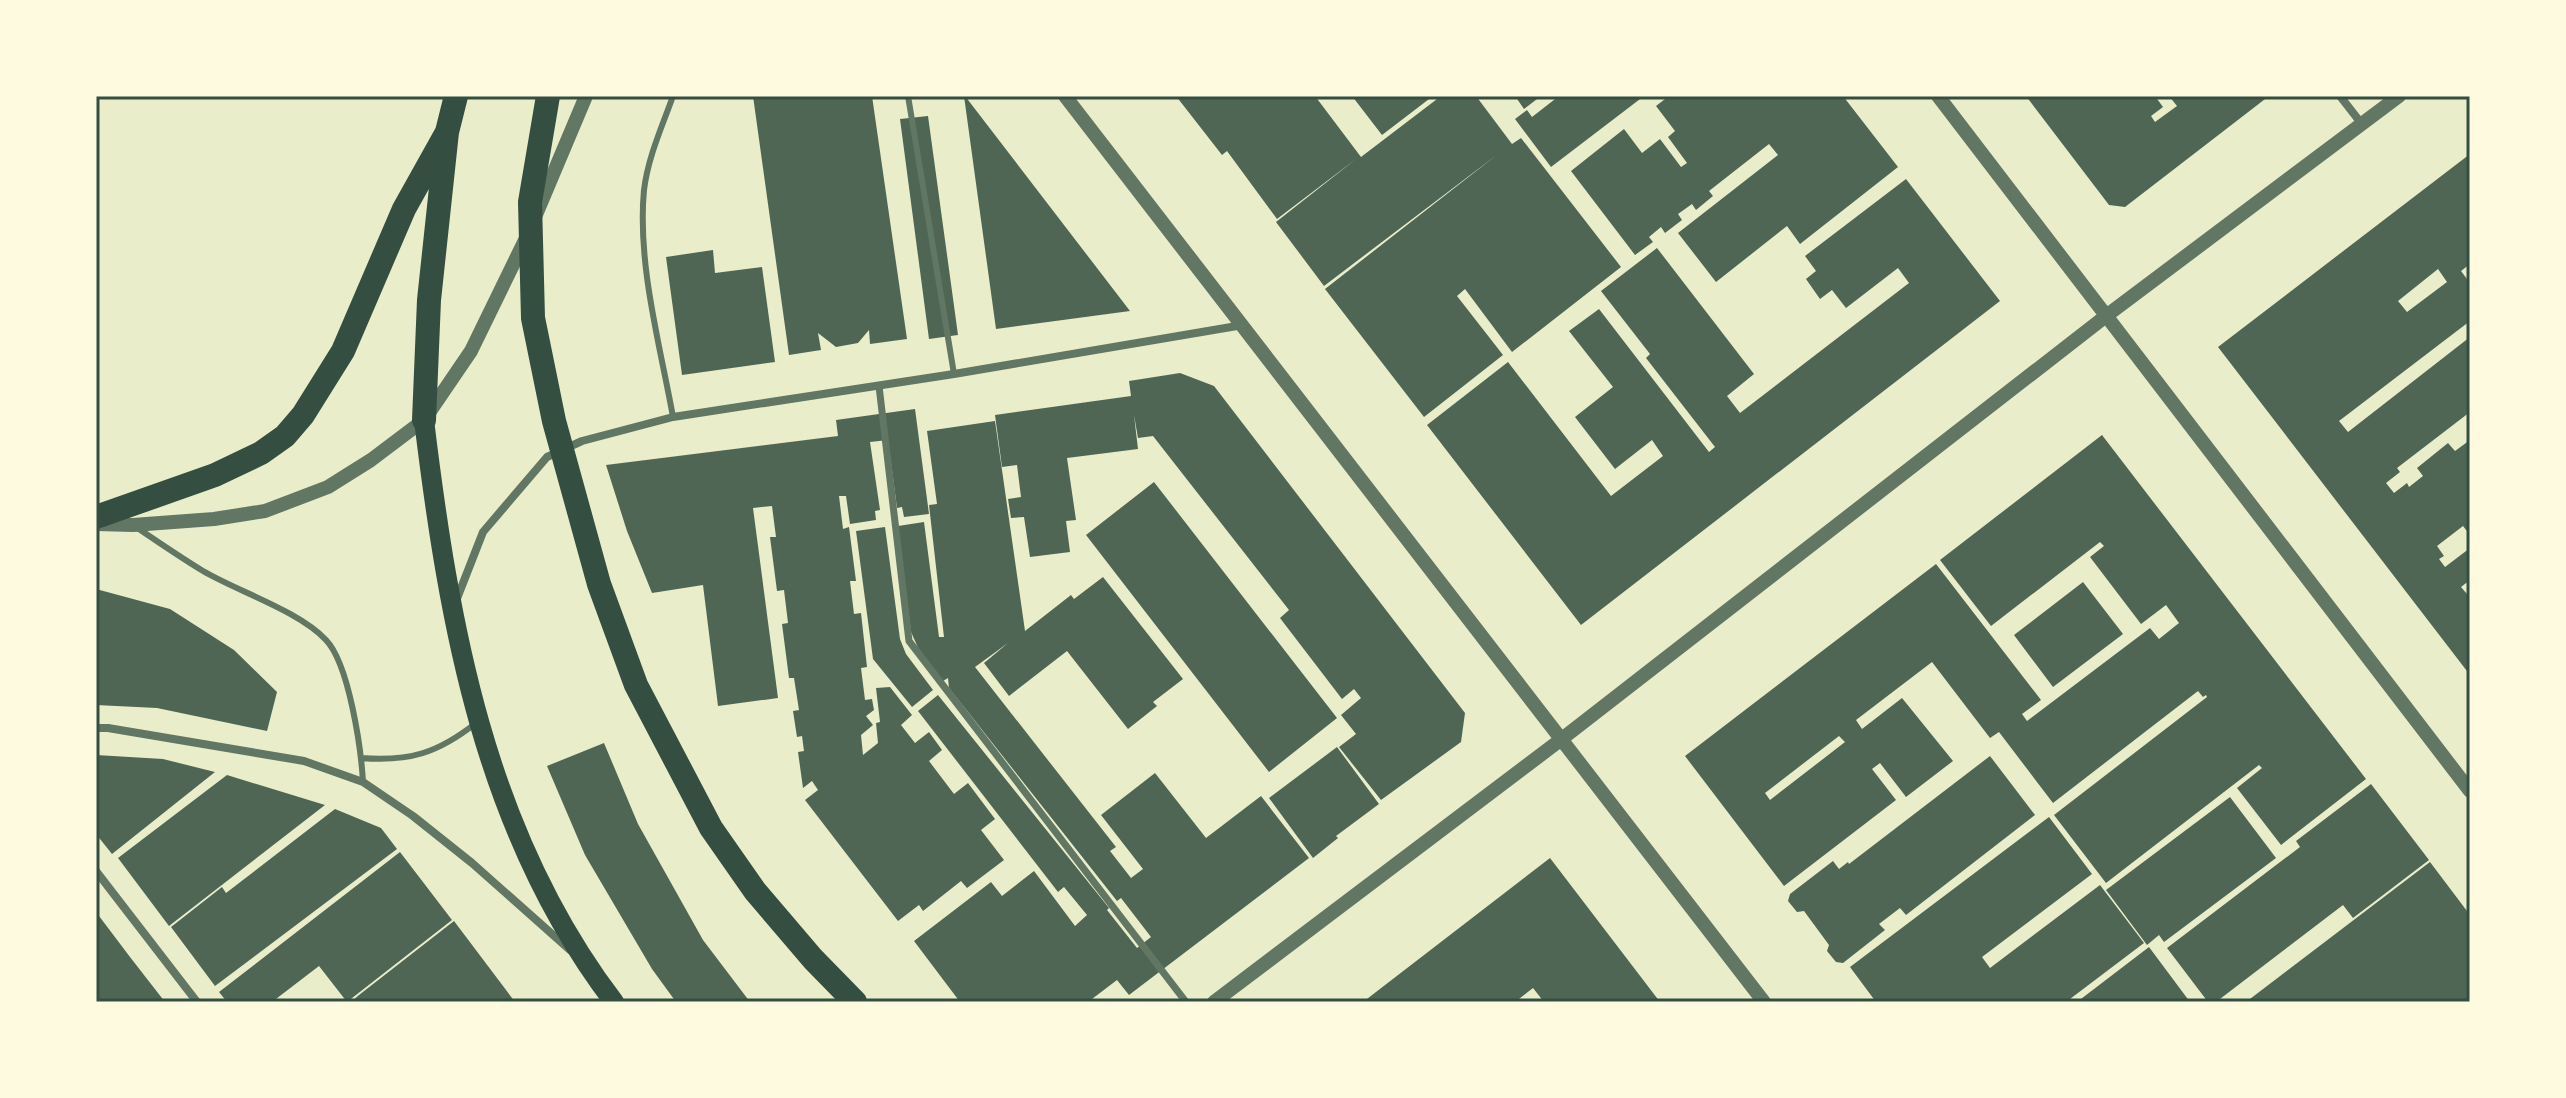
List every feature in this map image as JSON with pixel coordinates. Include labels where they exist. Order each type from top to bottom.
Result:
[{"type":"highway","points":[[424,420],[429,300],[447,132],[456,96]]},
{"type":"highway","points":[[548,96],[530,202],[533,318],[554,421],[599,584],[636,685],[711,828],[755,891],[813,959],[855,1002]]},
{"type":"highway","points":[[96,517],[215,475],[261,453],[285,436],[303,415],[343,351],[404,209],[447,132]]},
{"type":"main road","points":[[424,420],[452,613],[477,722],[520,844],[582,961],[614,1002]]},
{"type":"street","points":[[96,524],[133,525],[214,519],[265,511],[328,487],[424,420],[471,351],[504,286],[586,96]]},
{"type":"street","points":[[1065,96],[1764,1002]]},
{"type":"street","points":[[1938,96],[2470,791]]},
{"type":"street","points":[[2340,96],[2361,123]]},
{"type":"street","points":[[1214,1002],[1563,738],[2106,316],[2399,96]]},
{"type":"street","points":[[452,613],[483,532],[547,457],[582,441],[673,417],[1244,325]]},
{"type":"street","points":[[879,386],[909,641],[1186,1002]]},
{"type":"street","points":[[96,728],[304,761],[363,782],[413,816],[472,863],[582,961]]},
{"type":"street","points":[[96,871],[197,1002]]},
{"type":"lane","points":[[673,96],[650,159],[642,231],[673,417]]},
{"type":"lane","points":[[908,96],[954,374]]},
{"type":"lane","points":[[133,525],[204,571],[311,627],[328,642],[346,687],[363,782]]},
{"type":"lane","points":[[361,758],[410,758],[454,740],[477,722]]},
{"type":"building","points":[[753,96],[872,96],[907,339],[870,344],[869,330],[858,343],[836,347],[818,333],[821,350],[789,355]]},
{"type":"building","points":[[965,96],[1130,311],[996,329]]},
{"type":"building","points":[[1176,96],[1315,96],[1361,157],[1441,96],[1476,96],[1512,144],[1521,138],[1621,267],[1512,352],[1465,289],[1457,296],[1503,355],[1424,417],[1325,289],[1498,154],[1324,286],[1276,222],[1356,159],[1277,219],[1227,151],[1222,155]]},
{"type":"building","points":[[1352,96],[1433,96],[1382,135]]},
{"type":"building","points":[[1515,96],[1541,96],[1524,109]]},
{"type":"building","points":[[1559,96],[1644,96],[1551,167],[1515,119],[1527,110],[1532,117]]},
{"type":"building","points":[[1669,96],[1843,96],[1898,167],[1800,244],[1787,226],[1716,282],[1678,233],[1778,155],[1769,144],[1709,191],[1713,196],[1696,210],[1692,204],[1678,214],[1682,220],[1665,233],[1661,227],[1649,237],[1653,242],[1635,255],[1571,171],[1624,129],[1642,153],[1660,139],[1681,167],[1687,163],[1668,137],[1675,131],[1656,106]]},
{"type":"building","points":[[2026,96],[2155,96],[2163,107],[2151,116],[2155,122],[2177,106],[2169,96],[2269,96],[2125,207],[2109,205]]},
{"type":"building","points":[[928,116],[958,335],[929,339],[900,119]]},
{"type":"building","points":[[2470,154],[2470,264],[2461,271],[2470,283],[2470,321],[2339,421],[2348,432],[2470,337],[2470,412],[2397,468],[2400,472],[2386,483],[2394,493],[2407,483],[2409,487],[2423,476],[2417,468],[2448,443],[2455,451],[2470,440],[2470,535],[2463,526],[2437,546],[2444,556],[2439,559],[2445,567],[2470,548],[2470,580],[2461,587],[2467,594],[2470,592],[2470,675],[2218,347]],"holes":[[[2438,269],[2447,282],[2407,312],[2398,301]]]},
{"type":"building","points":[[1906,179],[2000,301],[1581,625],[1427,425],[1508,362],[1611,496],[1663,456],[1652,440],[1615,469],[1575,417],[1613,387],[1569,331],[1599,309],[1709,452],[1715,447],[1646,358],[1650,354],[1601,291],[1657,248],[1754,374],[1727,396],[1740,413],[1909,283],[1898,268],[1846,308],[1832,290],[1820,299],[1806,279],[1816,271],[1805,256]]},
{"type":"building","points":[[713,250],[715,273],[762,267],[775,362],[682,375],[666,257]]},
{"type":"building","points":[[1180,373],[1214,386],[1465,713],[1461,742],[1381,800],[1339,747],[1356,734],[1341,715],[1361,698],[1354,689],[1342,699],[1280,618],[1289,610],[1153,436],[1138,438],[1134,415],[1138,449],[1067,458],[1076,520],[1066,521],[1070,552],[1030,557],[1024,517],[1011,518],[1008,499],[1021,497],[1017,465],[1002,467],[995,415],[1131,396],[1129,381]]},
{"type":"building","points":[[915,409],[929,514],[904,517],[902,507],[897,508],[888,440],[870,442],[880,510],[875,511],[876,520],[850,524],[846,496],[839,496],[843,529],[849,527],[856,581],[850,581],[854,614],[861,613],[867,667],[861,668],[865,700],[872,699],[874,710],[866,716],[873,725],[861,735],[863,755],[878,743],[876,723],[880,722],[876,688],[890,687],[912,715],[901,725],[915,743],[929,732],[942,750],[929,761],[954,794],[968,783],[995,819],[981,830],[1004,860],[967,888],[961,881],[923,911],[919,905],[898,921],[805,800],[818,790],[812,781],[803,788],[798,752],[804,751],[802,736],[797,737],[793,711],[799,710],[794,678],[789,678],[782,624],[788,623],[784,590],[777,591],[770,537],[776,537],[772,506],[753,508],[778,698],[718,706],[703,585],[652,593],[627,531],[606,465],[838,436],[836,420]]},
{"type":"building","points":[[995,421],[1025,631],[1071,595],[1074,599],[1103,577],[1183,679],[1153,702],[1157,706],[1128,729],[1067,651],[1009,696],[984,663],[1008,643],[975,667],[1116,847],[1110,851],[1131,878],[1143,869],[1101,815],[1155,773],[1206,838],[1261,796],[1309,858],[1129,995],[1117,980],[1088,1002],[960,1002],[914,941],[991,882],[1002,896],[1034,871],[1075,926],[1087,915],[1064,887],[1058,892],[918,711],[938,695],[1109,908],[1107,910],[1137,948],[1151,937],[1121,898],[1117,901],[949,688],[948,678],[943,681],[920,652],[911,632],[898,526],[924,522],[939,637],[944,637],[929,505],[937,504],[927,431]]},
{"type":"building","points":[[2102,435],[2366,779],[2281,845],[2237,788],[2262,768],[2259,765],[2106,883],[2054,815],[2206,695],[2203,697],[2198,691],[2053,803],[1999,732],[1990,738],[1932,662],[1856,720],[1862,729],[1902,698],[1953,761],[1906,797],[1880,763],[1872,769],[1896,800],[1784,886],[1685,756],[1936,564],[2041,700],[2022,714],[2027,721],[2150,628],[2159,639],[2179,623],[2166,605],[2141,624],[2090,557],[2104,546],[2100,542],[1991,626],[1940,560]],"holes":[[[1839,736],[1845,742],[1770,800],[1765,793]]]},
{"type":"building","points":[[1154,482],[1337,718],[1269,772],[1086,535]]},
{"type":"building","points":[[885,527],[900,639],[906,654],[933,690],[912,707],[873,659],[856,531]]},
{"type":"building","points":[[2083,582],[2123,634],[2053,687],[2014,635]]},
{"type":"building","points":[[96,589],[170,609],[234,650],[277,692],[267,731],[157,708],[96,705]]},
{"type":"building","points":[[604,743],[638,824],[703,940],[750,1002],[676,1002],[652,969],[585,855],[547,766]]},
{"type":"building","points":[[1337,747],[1379,804],[1336,836],[1338,838],[1313,858],[1269,798]]},
{"type":"building","points":[[96,755],[163,759],[215,772],[112,854],[96,834]]},
{"type":"building","points":[[1990,756],[2035,815],[1906,915],[1900,908],[1879,924],[1885,930],[1843,963],[1836,962],[1827,951],[1829,945],[1804,911],[1797,912],[1788,901],[1790,894],[1833,861],[1839,869],[1849,864]]},
{"type":"building","points":[[227,775],[325,805],[169,926],[118,858]]},
{"type":"building","points":[[2371,784],[2429,860],[2353,918],[2343,905],[2216,1002],[2208,1002],[2167,948],[2300,847],[2296,841]]},
{"type":"building","points":[[2230,797],[2276,858],[2164,942],[2159,935],[2147,945],[2106,890]]},
{"type":"building","points":[[335,809],[381,828],[397,849],[215,986],[171,927],[222,887],[226,893]]},
{"type":"building","points":[[2049,817],[2092,874],[1982,957],[1990,968],[2100,885],[2144,943],[2066,1002],[1876,1002],[1850,967]]},
{"type":"building","points":[[400,852],[452,920],[347,1002],[319,966],[272,1002],[227,1002],[219,992]]},
{"type":"building","points":[[1550,858],[1660,1002],[1544,1002],[1533,988],[1515,1002],[1363,1002]]},
{"type":"building","points":[[2430,862],[2470,915],[2470,1002],[2246,1002]]},
{"type":"building","points":[[96,912],[130,957],[165,1002],[96,1002]]},
{"type":"building","points":[[454,921],[515,1002],[351,1002],[359,995]]},
{"type":"building","points":[[2149,947],[2190,1002],[2077,1002]]}]
